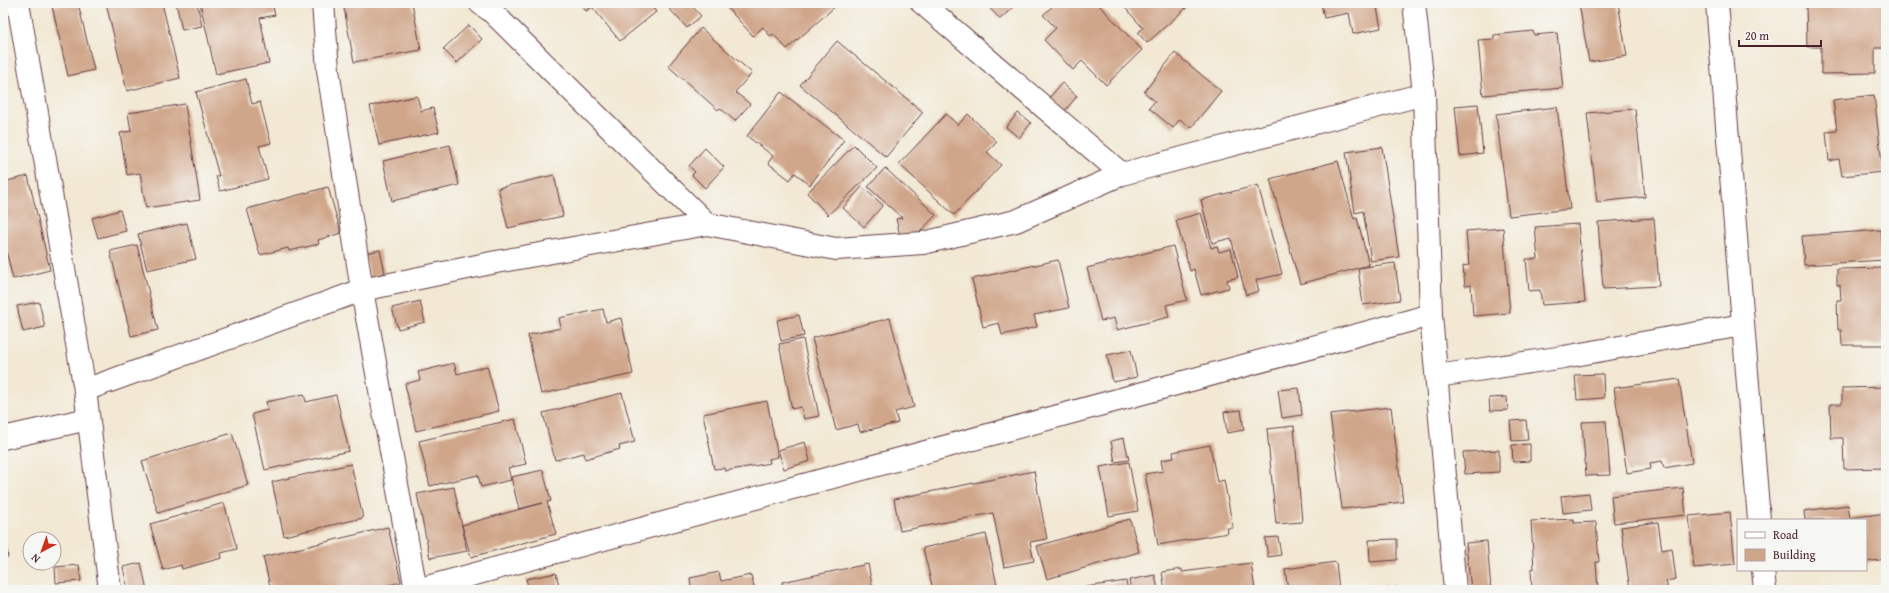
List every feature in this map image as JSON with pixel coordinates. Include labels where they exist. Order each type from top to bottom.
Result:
[{"type":"street","points":[[18,3],[85,390],[110,590]]},
{"type":"street","points":[[323,3],[328,70],[362,290],[416,590],[1431,315]]},
{"type":"street","points":[[922,3],[1122,174]]},
{"type":"street","points":[[1414,3],[1424,94],[1431,315],[1455,590]]},
{"type":"street","points":[[1717,3],[1759,519]]},
{"type":"street","points":[[490,6],[706,224]]},
{"type":"street","points":[[85,390],[362,290],[496,262],[706,224],[836,249],[923,244],[1016,221],[1122,174],[1424,94]]},
{"type":"street","points":[[1437,376],[1564,357],[1742,325]]},
{"type":"street","points":[[3,438],[88,419]]},
{"type":"street","points":[[1763,571],[1765,590]]},
{"type":"building","points":[[67,3],[78,3],[94,70],[68,76],[52,6]]},
{"type":"building","points":[[106,3],[162,3],[180,78],[127,91]]},
{"type":"building","points":[[176,3],[197,3],[202,26],[182,30]]},
{"type":"building","points":[[200,3],[272,3],[275,15],[260,18],[269,63],[216,74]]},
{"type":"building","points":[[343,3],[412,3],[421,50],[354,62]]},
{"type":"building","points":[[579,3],[649,3],[656,12],[620,41],[592,7],[586,11]]},
{"type":"building","points":[[664,3],[689,3],[701,16],[687,28]]},
{"type":"building","points":[[723,3],[839,3],[787,49],[773,34],[770,36],[763,27],[753,36]]},
{"type":"building","points":[[985,3],[1018,3],[1000,19]]},
{"type":"building","points":[[1056,3],[1097,3],[1142,50],[1106,85],[1082,61],[1073,70],[1044,40],[1056,28],[1043,15]]},
{"type":"building","points":[[1121,3],[1182,3],[1186,8],[1147,43],[1138,33],[1143,28]]},
{"type":"building","points":[[1321,3],[1376,3],[1381,28],[1353,34],[1349,13],[1324,18]]},
{"type":"building","points":[[1579,3],[1618,3],[1627,56],[1589,62]]},
{"type":"building","points":[[1806,3],[1886,3],[1886,48],[1875,48],[1875,73],[1821,74],[1821,47],[1807,47]]},
{"type":"building","points":[[469,25],[482,39],[457,63],[443,49]]},
{"type":"building","points":[[701,28],[752,73],[735,92],[750,104],[735,121],[720,108],[718,110],[668,66]]},
{"type":"building","points":[[1533,31],[1534,35],[1557,33],[1563,88],[1483,95],[1478,40],[1494,39],[1494,35]]},
{"type":"building","points":[[837,41],[923,112],[886,157],[800,85]]},
{"type":"building","points":[[1175,53],[1221,91],[1191,128],[1180,119],[1173,128],[1149,108],[1155,101],[1144,92]]},
{"type":"building","points":[[246,79],[252,104],[260,102],[271,143],[259,146],[268,179],[220,191],[216,176],[219,176],[196,92]]},
{"type":"building","points":[[1062,83],[1077,96],[1064,112],[1049,98]]},
{"type":"building","points":[[781,92],[844,140],[810,185],[795,173],[790,180],[768,163],[773,156],[747,136]]},
{"type":"building","points":[[1874,95],[1883,172],[1842,176],[1839,159],[1829,161],[1826,132],[1837,131],[1833,100]]},
{"type":"building","points":[[417,96],[421,111],[433,108],[439,132],[379,145],[370,106]]},
{"type":"building","points":[[185,104],[200,200],[146,208],[140,173],[127,175],[120,133],[131,131],[128,113]]},
{"type":"building","points":[[1478,104],[1483,153],[1460,156],[1455,106]]},
{"type":"building","points":[[1557,107],[1570,209],[1509,216],[1496,114]]},
{"type":"building","points":[[1635,109],[1645,197],[1597,202],[1587,113]]},
{"type":"building","points":[[1018,113],[1031,123],[1019,138],[1006,127]]},
{"type":"building","points":[[946,114],[958,125],[968,114],[997,142],[987,152],[1001,165],[954,215],[899,164]]},
{"type":"building","points":[[3,137],[8,153],[3,154]]},
{"type":"building","points":[[450,145],[459,185],[392,201],[383,161]]},
{"type":"building","points":[[854,145],[877,168],[828,215],[807,193]]},
{"type":"building","points":[[1382,147],[1399,257],[1371,261],[1363,211],[1355,213],[1346,152]]},
{"type":"building","points":[[705,148],[724,167],[705,188],[692,175],[695,172],[689,166]]},
{"type":"building","points":[[1338,161],[1354,219],[1357,218],[1369,265],[1300,284],[1270,179]]},
{"type":"building","points":[[885,168],[936,215],[919,233],[901,239],[896,219],[902,218],[868,187]]},
{"type":"building","points":[[554,175],[563,216],[508,228],[498,188]]},
{"type":"building","points":[[28,176],[50,270],[13,279],[3,238],[3,182]]},
{"type":"building","points":[[1258,185],[1282,274],[1256,280],[1259,291],[1246,295],[1231,238],[1212,243],[1201,200]]},
{"type":"building","points":[[328,187],[341,233],[318,240],[319,244],[289,251],[288,248],[260,255],[247,209]]},
{"type":"building","points":[[862,187],[883,205],[864,227],[843,208]]},
{"type":"building","points":[[120,210],[126,231],[98,238],[92,218]]},
{"type":"building","points":[[1201,213],[1211,248],[1217,246],[1219,252],[1231,249],[1238,277],[1227,280],[1229,288],[1201,295],[1194,269],[1190,271],[1176,220]]},
{"type":"building","points":[[1654,218],[1659,286],[1603,289],[1598,222]]},
{"type":"building","points":[[187,223],[196,259],[147,270],[138,234]]},
{"type":"building","points":[[1578,224],[1585,302],[1542,305],[1540,290],[1529,291],[1526,259],[1538,259],[1535,227]]},
{"type":"building","points":[[1503,228],[1510,313],[1473,316],[1471,285],[1465,286],[1463,266],[1469,265],[1466,231]]},
{"type":"building","points":[[1881,230],[1884,260],[1804,265],[1802,236]]},
{"type":"building","points":[[137,245],[158,330],[131,336],[110,251]]},
{"type":"building","points":[[1173,246],[1187,300],[1166,305],[1169,317],[1117,330],[1114,318],[1101,321],[1087,268]]},
{"type":"building","points":[[380,250],[385,273],[370,277],[365,253]]},
{"type":"building","points":[[1058,260],[1069,308],[1034,315],[1037,327],[1002,335],[999,323],[983,327],[972,279]]},
{"type":"building","points":[[1395,263],[1400,300],[1363,305],[1358,268]]},
{"type":"building","points":[[1886,268],[1886,345],[1842,345],[1841,330],[1838,330],[1837,300],[1841,300],[1840,285],[1837,285],[1837,269]]},
{"type":"building","points":[[420,301],[425,322],[398,329],[392,308]]},
{"type":"building","points":[[39,302],[45,327],[23,332],[17,306]]},
{"type":"building","points":[[603,309],[606,322],[621,318],[633,374],[541,394],[528,335],[561,328],[559,318]]},
{"type":"building","points":[[799,315],[804,336],[781,341],[777,320]]},
{"type":"building","points":[[890,318],[914,407],[895,412],[898,423],[860,432],[858,424],[836,430],[812,338]]},
{"type":"building","points":[[803,339],[819,416],[804,419],[801,407],[792,409],[779,344]]},
{"type":"building","points":[[1131,350],[1137,377],[1113,382],[1107,355]]},
{"type":"building","points":[[454,363],[457,374],[487,366],[499,411],[416,431],[405,384],[420,380],[418,372]]},
{"type":"building","points":[[1603,374],[1604,398],[1577,400],[1575,375]]},
{"type":"building","points":[[1679,379],[1692,463],[1664,468],[1662,461],[1650,463],[1651,469],[1627,473],[1614,388]]},
{"type":"building","points":[[1886,387],[1886,468],[1844,469],[1843,438],[1831,438],[1830,404],[1842,404],[1842,388]]},
{"type":"building","points":[[1299,388],[1302,415],[1282,418],[1278,390]]},
{"type":"building","points":[[622,393],[635,442],[619,446],[620,449],[585,459],[584,453],[555,460],[543,413]]},
{"type":"building","points":[[304,394],[306,402],[336,395],[349,451],[265,470],[252,414],[268,410],[266,402]]},
{"type":"building","points":[[1507,397],[1508,410],[1490,411],[1489,398]]},
{"type":"building","points":[[767,401],[778,457],[769,459],[770,463],[725,471],[724,468],[714,469],[703,414]]},
{"type":"building","points":[[1391,407],[1403,502],[1342,509],[1330,414]]},
{"type":"building","points":[[1241,410],[1244,430],[1227,433],[1224,412]]},
{"type":"building","points":[[515,419],[526,464],[508,468],[511,480],[481,487],[478,475],[430,486],[419,441]]},
{"type":"building","points":[[1526,420],[1528,440],[1512,441],[1510,421]]},
{"type":"building","points":[[1606,421],[1610,475],[1586,476],[1582,422]]},
{"type":"building","points":[[1294,426],[1302,522],[1276,524],[1267,429]]},
{"type":"building","points":[[232,433],[248,485],[158,513],[142,461]]},
{"type":"building","points":[[1124,438],[1129,460],[1115,462],[1111,441]]},
{"type":"building","points":[[805,442],[810,461],[784,469],[778,450]]},
{"type":"building","points":[[1530,444],[1530,461],[1513,462],[1512,445]]},
{"type":"building","points":[[1210,445],[1217,482],[1224,480],[1233,528],[1227,528],[1228,533],[1158,545],[1145,474],[1163,471],[1161,460],[1174,458],[1173,452]]},
{"type":"building","points":[[1499,450],[1499,472],[1465,474],[1463,452]]},
{"type":"building","points":[[1129,462],[1138,511],[1109,516],[1100,467]]},
{"type":"building","points":[[351,464],[363,518],[284,536],[272,482]]},
{"type":"building","points":[[543,470],[551,501],[547,502],[556,534],[471,557],[462,525],[543,503],[519,509],[511,477]]},
{"type":"building","points":[[1034,471],[1047,539],[1030,542],[1034,561],[1004,567],[993,513],[900,531],[894,499]]},
{"type":"building","points":[[454,487],[467,551],[430,558],[417,494]]},
{"type":"building","points":[[1683,488],[1686,515],[1614,523],[1611,496]]},
{"type":"building","points":[[1589,493],[1591,510],[1563,513],[1561,496]]},
{"type":"building","points":[[224,503],[237,549],[221,553],[222,558],[182,569],[181,565],[163,570],[150,524]]},
{"type":"building","points":[[1848,505],[1850,518],[1886,513],[1886,559],[1867,562],[1867,519],[1805,519],[1804,511]]},
{"type":"building","points":[[1730,512],[1735,564],[1694,568],[1689,516]]},
{"type":"building","points":[[1130,519],[1139,552],[1047,579],[1037,546]]},
{"type":"building","points":[[1574,519],[1574,523],[1596,522],[1599,562],[1596,562],[1598,590],[1532,590],[1531,569],[1534,569],[1531,521]]},
{"type":"building","points":[[1658,522],[1662,550],[1672,548],[1676,579],[1666,581],[1668,590],[1630,590],[1621,527]]},
{"type":"building","points":[[388,527],[401,582],[368,590],[271,590],[263,557]]},
{"type":"building","points":[[3,528],[8,557],[3,558]]},
{"type":"building","points":[[986,534],[998,590],[933,590],[923,548]]},
{"type":"building","points":[[1278,537],[1281,555],[1268,557],[1265,538]]},
{"type":"building","points":[[1397,539],[1397,560],[1370,562],[1369,540]]},
{"type":"building","points":[[1487,541],[1491,590],[1471,590],[1466,543]]},
{"type":"building","points":[[1336,562],[1339,590],[1288,590],[1285,569]]},
{"type":"building","points":[[141,563],[147,590],[128,590],[123,567]]},
{"type":"building","points":[[1251,563],[1255,590],[1165,590],[1162,572],[1182,569],[1182,572]]},
{"type":"building","points":[[868,564],[873,590],[783,590],[782,582]]},
{"type":"building","points":[[79,565],[81,581],[56,583],[55,571],[62,571],[62,566]]},
{"type":"building","points":[[719,572],[721,581],[751,575],[755,590],[678,590],[691,587],[690,578]]},
{"type":"building","points":[[556,573],[560,590],[529,590],[526,579]]},
{"type":"building","points":[[1155,575],[1158,590],[1131,590],[1129,580]]},
{"type":"building","points":[[1126,581],[1128,590],[1072,589]]},
{"type":"building","points":[[1397,587],[1398,590],[1380,590],[1380,589]]}]
